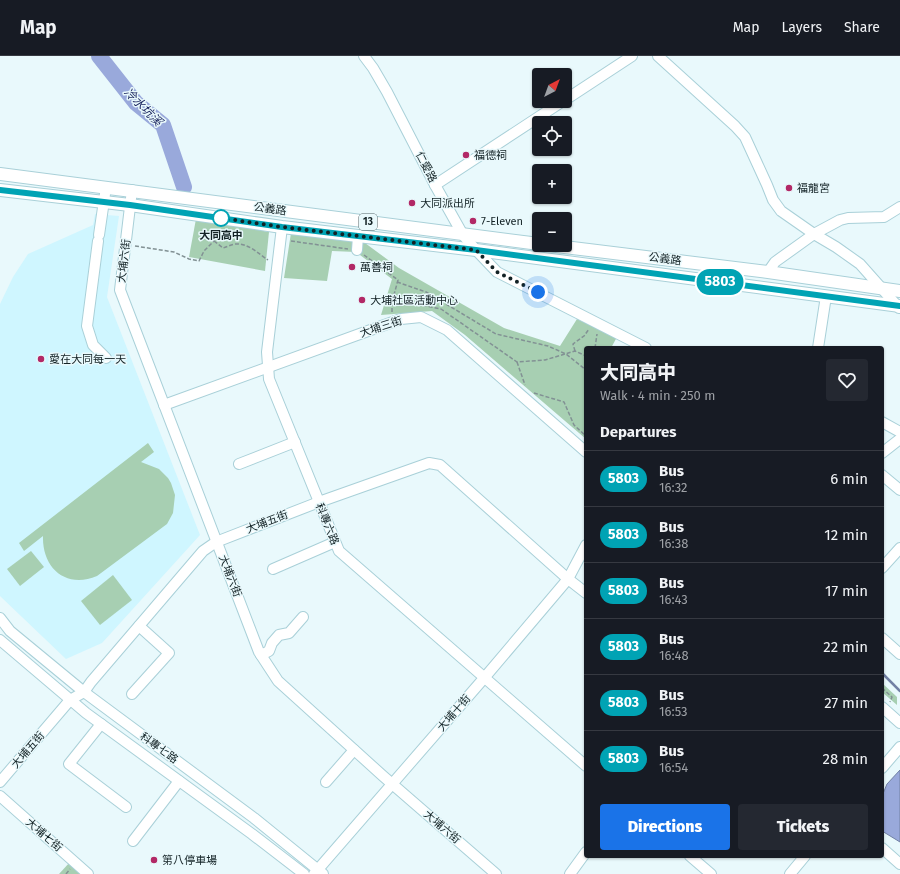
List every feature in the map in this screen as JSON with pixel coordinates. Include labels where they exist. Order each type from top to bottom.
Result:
[{"type":"main road","name":"公義路","points":[[0,174],[532,243]]},
{"type":"main road","name":"公義路","points":[[0,190],[130,205],[282,227],[476,250],[899,307]]},
{"type":"main road","name":"公義路","points":[[572,248],[768,272],[900,291]]},
{"type":"street","name":"仁愛路","points":[[364,56],[387,92],[435,185],[463,235],[497,272],[642,346]]},
{"type":"street","points":[[572,95],[632,56]]},
{"type":"street","points":[[658,56],[735,126],[744,137],[773,200],[782,211],[860,264],[899,307]]},
{"type":"street","points":[[435,185],[552,108]]},
{"type":"street","points":[[106,187],[86,326],[94,345],[106,358]]},
{"type":"street","name":"大埔六街","points":[[132,190],[120,290],[216,542],[261,655],[278,681],[354,750],[496,874]]},
{"type":"street","points":[[768,272],[775,262],[814,234],[840,220],[848,218],[884,217],[900,207]]},
{"type":"street","name":"科專六路","points":[[282,227],[267,352],[269,379],[339,551],[584,764]]},
{"type":"street","points":[[357,250],[358,236]]},
{"type":"street","points":[[818,346],[826,296]]},
{"type":"street","name":"大埔三街","points":[[164,405],[401,319],[421,317],[447,330],[584,450]]},
{"type":"street","points":[[884,423],[900,432]]},
{"type":"street","points":[[884,451],[900,439]]},
{"type":"street","points":[[239,464],[295,442]]},
{"type":"street","name":"大埔五街","points":[[0,782],[70,700],[84,692],[203,551],[216,542],[319,502],[429,463],[440,464],[568,579],[584,591]]},
{"type":"street","points":[[884,477],[900,490]]},
{"type":"street","points":[[273,569],[335,542]]},
{"type":"street","points":[[884,566],[900,548]]},
{"type":"street","name":"大埔十街","points":[[318,873],[392,783],[568,579],[584,549]]},
{"type":"street","points":[[261,655],[269,651],[272,643],[279,635],[289,633],[303,617]]},
{"type":"street","name":"科專七路","points":[[0,618],[10,631],[84,692],[254,818],[318,873]]},
{"type":"street","points":[[132,694],[169,653],[139,626]]},
{"type":"street","name":"科專七路","points":[[0,640],[100,724],[252,834],[304,874]]},
{"type":"street","points":[[884,640],[900,654]]},
{"type":"street","points":[[885,709],[900,723]]},
{"type":"street","points":[[100,724],[69,764],[126,807]]},
{"type":"street","points":[[884,766],[900,747]]},
{"type":"street","points":[[326,782],[354,750]]},
{"type":"street","points":[[133,841],[179,781]]},
{"type":"street","name":"大埔七街","points":[[0,796],[88,874]]},
{"type":"street","points":[[884,850],[900,864]]},
{"type":"street","points":[[570,874],[584,855]]},
{"type":"street","points":[[692,858],[711,874]]},
{"type":"street","points":[[790,874],[803,858]]},
{"type":"path","points":[[135,246],[174,252],[189,259],[199,261],[204,251],[214,241],[215,230]]},
{"type":"path","points":[[214,241],[223,248],[236,244],[251,248],[269,260]]},
{"type":"path","points":[[291,242],[321,247],[357,250],[398,280],[392,302],[422,305],[441,309],[517,362],[524,384],[535,394],[564,402],[574,425],[584,434]]},
{"type":"path","points":[[397,282],[426,292],[496,334],[548,346],[566,354],[584,368]]},
{"type":"path","points":[[575,351],[573,344],[584,336],[591,325]]},
{"type":"path","points":[[596,346],[598,329]]},
{"type":"path","points":[[517,362],[545,360],[575,351],[584,355]]},
{"type":"path","points":[[884,690],[892,697],[885,709]]},
{"type":"shaded area","points":[[95,214],[119,216],[107,297],[200,535],[102,643],[66,659],[0,596],[0,304],[13,277],[28,254],[93,225]]},
{"type":"green space","points":[[196,219],[269,232],[265,271],[189,257]]},
{"type":"green space","points":[[291,233],[365,243],[399,268],[504,328],[560,346],[577,319],[617,337],[612,346],[584,346],[584,437],[465,335],[432,311],[381,315],[392,279],[356,252],[332,251],[327,281],[284,278]]},
{"type":"green space","points":[[148,443],[154,452],[141,462],[159,469],[168,478],[175,495],[173,513],[167,524],[97,576],[86,579],[75,580],[66,577],[58,573],[51,566],[44,547],[43,536],[24,551],[19,543]]},
{"type":"green space","points":[[31,551],[44,567],[20,586],[7,569]]},
{"type":"green space","points":[[113,575],[132,600],[100,625],[81,601]]},
{"type":"green space","points":[[884,685],[897,697],[897,705],[884,694]]},
{"type":"green space","points":[[70,862],[83,874],[59,874]]},
{"type":"water","points":[[900,770],[900,842],[884,832],[884,791],[887,784]]},
{"type":"waterway","name":"冷水坑溪","points":[[99,56],[136,103],[163,125],[184,187]]},
{"type":"waterway","name":"冷水坑溪","points":[[884,675],[900,691]]},
{"type":"bus line","name":"5803","points":[[0,190],[130,205],[282,227],[476,250],[900,306]]},
{"type":"place","name":"福德祠","points":[[466,155]]},
{"type":"place","name":"福龍宮","points":[[789,188]]},
{"type":"place","name":"大同派出所","points":[[412,203]]},
{"type":"place","name":"大同高中","points":[[221,218]]},
{"type":"place","name":"7-Eleven","points":[[473,221]]},
{"type":"place","name":"萬善祠","points":[[352,267]]},
{"type":"place","name":"大埔社區活動中心","points":[[362,300]]},
{"type":"place","name":"愛在大同每一天","points":[[41,359]]},
{"type":"place","name":"第八停車場","points":[[154,860]]},
{"type":"route","points":[[221,218],[282,227],[476,250],[497,272],[538,292]]}]
